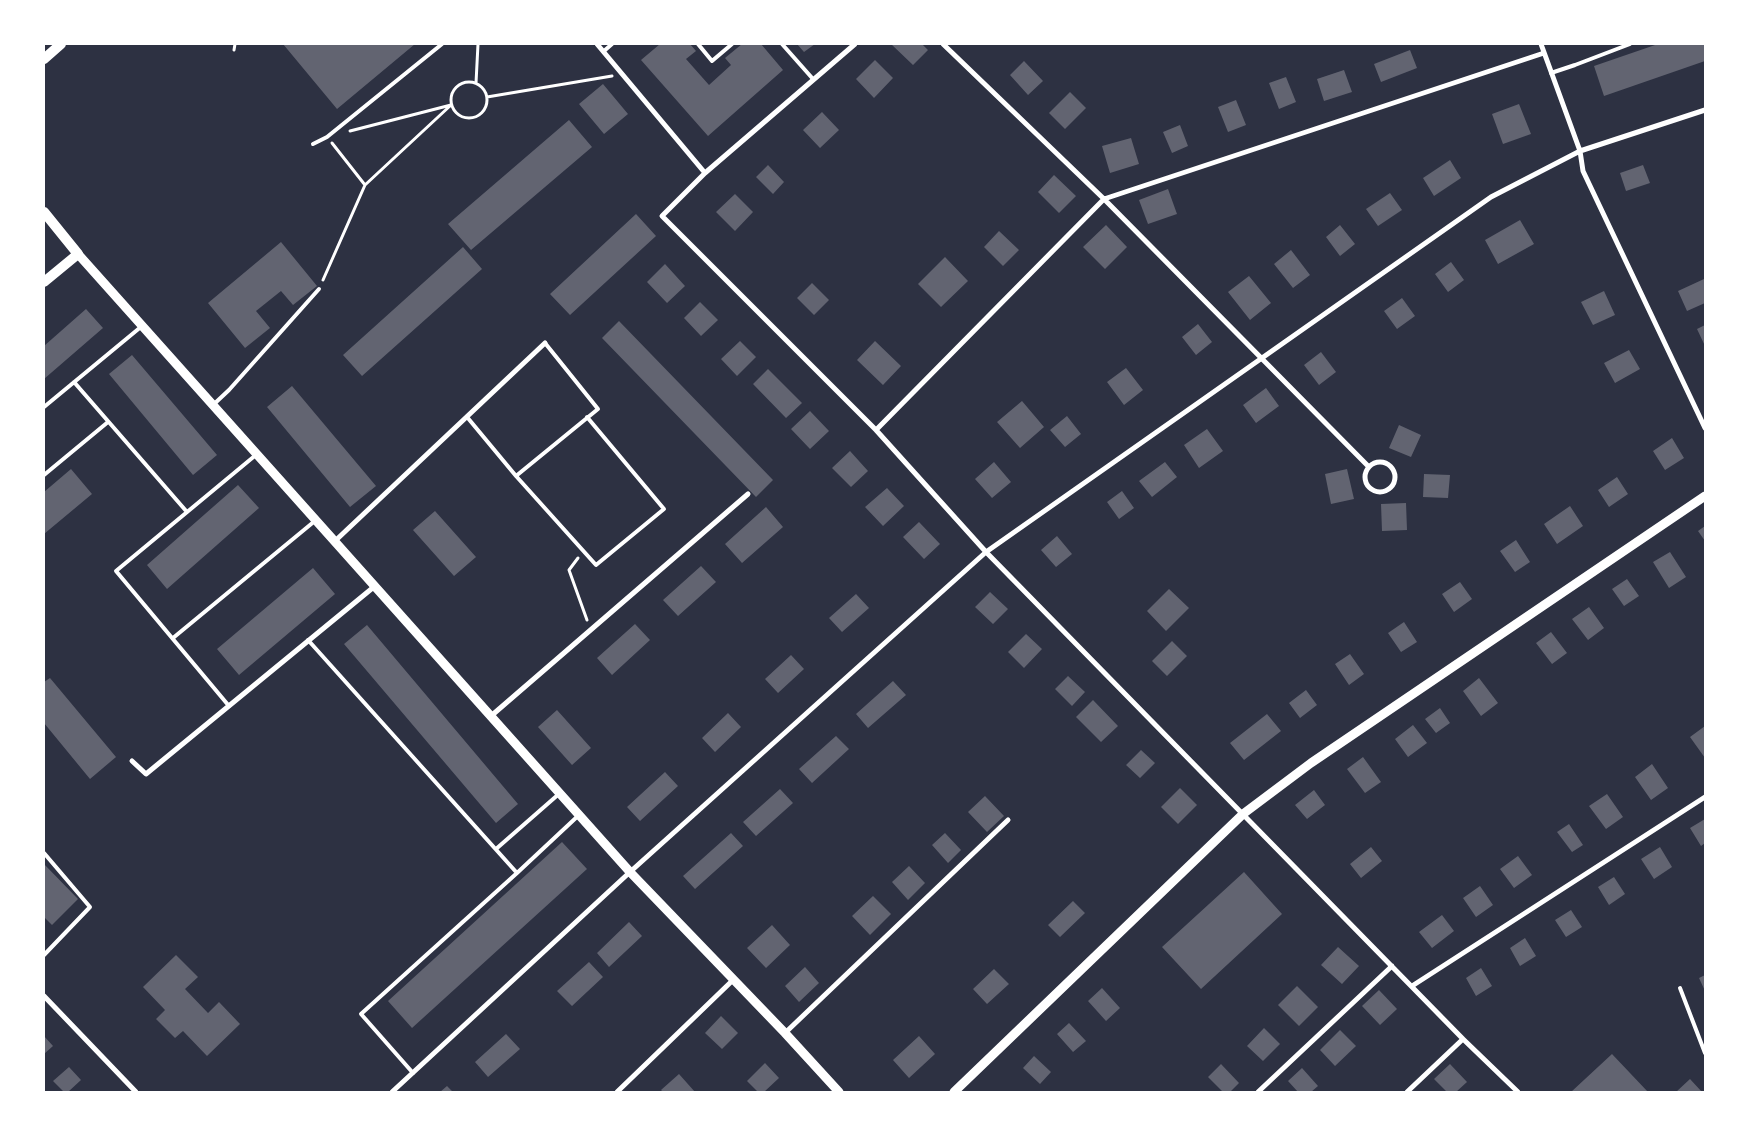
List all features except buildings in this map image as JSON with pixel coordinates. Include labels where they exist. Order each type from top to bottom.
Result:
[{"type":"main road","points":[[44,59],[62,44]]},
{"type":"main road","points":[[44,212],[78,254],[44,282]]},
{"type":"street","points":[[597,44],[705,172]]},
{"type":"street","points":[[855,44],[705,172],[662,216],[876,430],[986,552],[1463,1039],[1518,1092]]},
{"type":"street","points":[[943,44],[1104,199],[1369,467]]},
{"type":"street","points":[[1540,44],[1580,151],[1583,171],[1705,428]]},
{"type":"street","points":[[876,430],[1104,199],[1544,53]]},
{"type":"street","points":[[392,1092],[630,872],[986,552],[1491,197],[1580,151],[1705,110]]},
{"type":"street","points":[[78,254],[630,872],[839,1092]]},
{"type":"street","points":[[335,542],[544,343]]},
{"type":"street","points":[[1378,462],[1392,468],[1395,477],[1392,487],[1379,492],[1370,488],[1365,476],[1369,467],[1378,462]]},
{"type":"street","points":[[491,716],[748,494]]},
{"type":"street","points":[[954,1092],[1243,814],[1311,763],[1705,496]]},
{"type":"street","points":[[132,761],[146,774],[375,586]]},
{"type":"street","points":[[1412,986],[1705,797]]},
{"type":"street","points":[[785,1033],[1008,820]]},
{"type":"street","points":[[1258,1092],[1392,966]]},
{"type":"street","points":[[616,1092],[733,980]]},
{"type":"street","points":[[44,996],[136,1092]]},
{"type":"street","points":[[1407,1092],[1463,1039]]},
{"type":"lane","points":[[314,144],[327,137],[442,44]]},
{"type":"lane","points":[[604,51],[612,44]]},
{"type":"lane","points":[[698,44],[712,60],[732,44]]},
{"type":"lane","points":[[782,44],[813,80]]},
{"type":"lane","points":[[1551,72],[1575,66],[1630,44]]},
{"type":"lane","points":[[213,405],[229,390],[319,289]]},
{"type":"lane","points":[[44,407],[143,326]]},
{"type":"lane","points":[[516,476],[598,409],[544,343]]},
{"type":"lane","points":[[74,382],[187,512]]},
{"type":"lane","points":[[467,417],[516,476],[596,565],[664,509],[588,417]]},
{"type":"lane","points":[[44,475],[108,422]]},
{"type":"lane","points":[[229,706],[116,571],[256,454]]},
{"type":"lane","points":[[173,638],[316,520]]},
{"type":"lane","points":[[308,640],[517,873]]},
{"type":"lane","points":[[496,850],[560,793]]},
{"type":"lane","points":[[414,1073],[361,1014],[579,815]]},
{"type":"lane","points":[[44,854],[90,907],[44,955]]},
{"type":"lane","points":[[1680,988],[1705,1053]]},
{"type":"path","points":[[234,50],[235,44]]},
{"type":"path","points":[[476,83],[478,44]]},
{"type":"path","points":[[487,97],[624,74]]},
{"type":"path","points":[[465,82],[476,83],[485,91],[487,97],[485,109],[476,118],[464,118],[454,111],[451,105],[452,94],[455,88],[465,82]]},
{"type":"path","points":[[364,185],[327,137],[451,105]]},
{"type":"path","points":[[319,289],[364,185],[451,105]]},
{"type":"path","points":[[583,552],[569,570],[591,630]]}]
